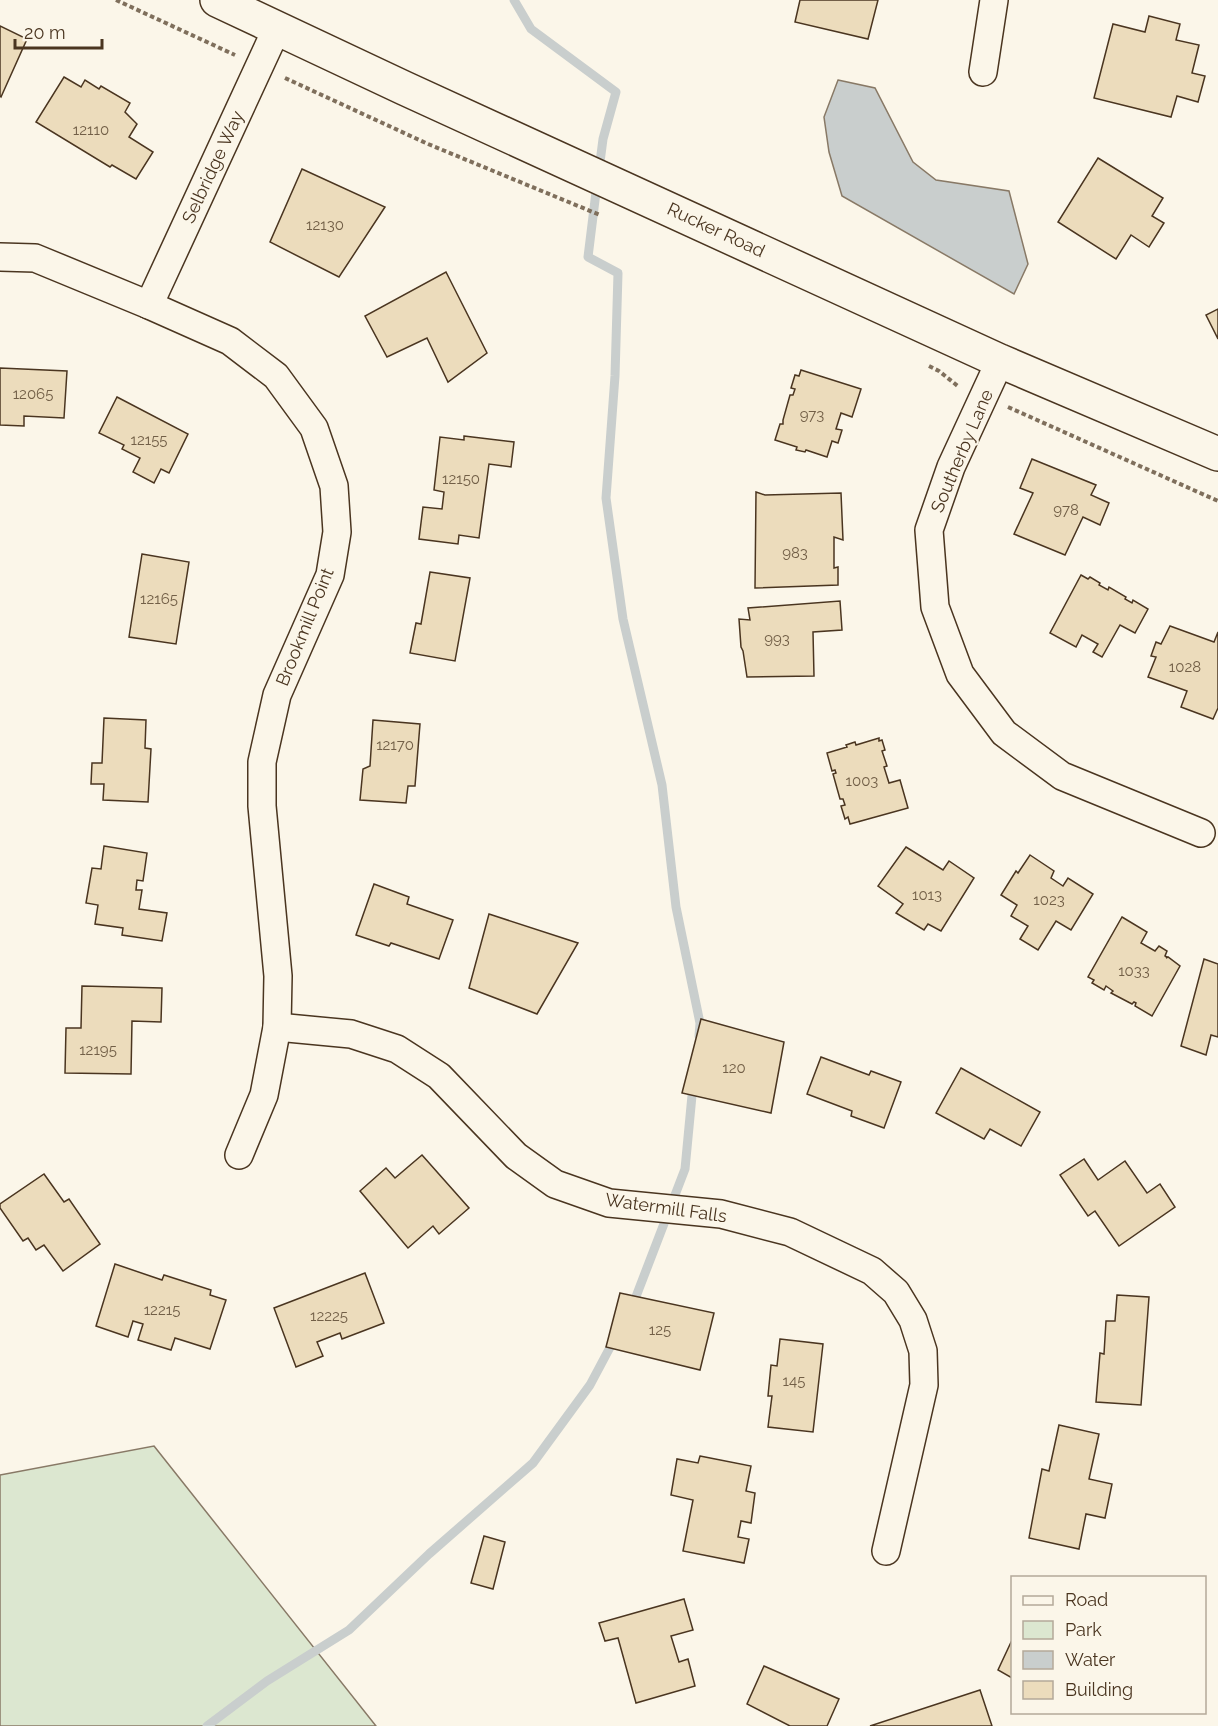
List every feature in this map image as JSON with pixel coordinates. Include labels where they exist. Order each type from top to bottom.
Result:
[{"type":"main road","name":"Rucker Road","points":[[217,0],[1000,361],[1218,454]]},
{"type":"street","points":[[983,72],[994,0]]},
{"type":"street","name":"Selbridge Way","points":[[148,305],[277,28]]},
{"type":"street","name":"Brookmill Point","points":[[0,256],[35,258],[230,341],[276,376],[314,428],[334,486],[337,532],[330,575],[277,695],[262,762],[262,806],[278,976],[277,1027],[264,1095],[239,1155]]},
{"type":"street","name":"Southerby Lane","points":[[1000,361],[951,467],[929,530],[935,607],[960,674],[1004,733],[1062,776],[1200,833]]},
{"type":"street","name":"Watermill Falls","points":[[277,1027],[351,1034],[397,1048],[439,1076],[516,1156],[555,1184],[609,1203],[721,1214],[790,1232],[872,1271],[896,1292],[913,1320],[923,1351],[924,1385],[886,1551]]},
{"type":"path","points":[[116,0],[428,144],[604,217]]},
{"type":"path","points":[[928,366],[939,371],[956,386],[1218,501]]},
{"type":"green space","points":[[154,1446],[376,1726],[0,1726],[0,1475]]},
{"type":"water","points":[[838,80],[875,88],[913,162],[936,180],[1009,191],[1028,264],[1014,294],[842,196],[829,152],[824,117]]},
{"type":"building","points":[[800,0],[878,0],[868,39],[795,22]]},
{"type":"building","points":[[1149,16],[1180,24],[1176,40],[1199,45],[1192,73],[1205,76],[1198,102],[1177,96],[1171,117],[1094,98],[1113,24],[1145,32]]},
{"type":"building","points":[[0,26],[27,39],[1,97],[0,96]]},
{"type":"building","points":[[64,77],[81,87],[85,80],[99,89],[101,86],[130,103],[125,112],[137,124],[129,137],[153,152],[136,179],[112,165],[110,167],[36,122]]},
{"type":"building","points":[[1098,158],[1163,198],[1152,216],[1164,223],[1149,247],[1131,235],[1116,259],[1058,222]]},
{"type":"building","points":[[302,169],[385,207],[339,277],[270,242]]},
{"type":"building","points":[[446,272],[487,353],[448,382],[427,338],[387,357],[365,316]]},
{"type":"building","points":[[1218,309],[1218,339],[1206,315]]},
{"type":"building","points":[[0,368],[67,371],[64,418],[24,416],[24,426],[0,425]]},
{"type":"building","points":[[801,370],[861,389],[852,417],[841,413],[836,429],[842,430],[838,443],[832,441],[827,457],[806,450],[805,452],[796,450],[797,447],[775,440],[780,424],[783,424],[790,395],[793,395],[795,389],[791,388],[795,375],[799,376]]},
{"type":"building","points":[[117,397],[188,434],[169,473],[161,469],[154,483],[133,472],[140,458],[122,449],[124,445],[99,433]]},
{"type":"building","points":[[464,436],[514,442],[511,467],[489,464],[479,538],[459,535],[458,544],[419,539],[423,507],[442,509],[444,492],[434,490],[440,437],[464,440]]},
{"type":"building","points":[[1032,459],[1096,485],[1091,495],[1109,503],[1100,525],[1083,517],[1065,555],[1014,534],[1033,493],[1020,488]]},
{"type":"building","points":[[756,492],[765,495],[841,493],[843,540],[834,537],[834,568],[838,567],[838,585],[755,588]]},
{"type":"building","points":[[142,554],[189,562],[176,644],[129,637]]},
{"type":"building","points":[[430,572],[470,578],[455,661],[410,653],[416,623],[421,624]]},
{"type":"building","points":[[1081,575],[1088,579],[1090,577],[1108,590],[1109,587],[1132,603],[1133,600],[1148,609],[1135,633],[1120,625],[1102,657],[1093,652],[1098,644],[1082,635],[1076,647],[1050,633]]},
{"type":"building","points":[[840,601],[842,630],[813,632],[814,676],[747,677],[741,647],[739,619],[750,620],[748,608]]},
{"type":"building","points":[[1170,626],[1214,642],[1218,632],[1218,708],[1213,719],[1181,707],[1187,691],[1148,677],[1156,657],[1151,656],[1156,642],[1161,644]]},
{"type":"building","points":[[104,718],[146,720],[145,748],[151,749],[148,802],[103,800],[104,784],[91,784],[92,763],[102,763]]},
{"type":"building","points":[[373,720],[420,724],[415,786],[408,786],[406,803],[360,800],[363,769],[370,766]]},
{"type":"building","points":[[879,738],[885,750],[882,751],[889,783],[900,780],[908,808],[850,824],[848,817],[845,819],[841,806],[845,805],[843,799],[840,799],[833,774],[836,773],[835,770],[832,771],[827,753],[855,742],[856,745]]},
{"type":"building","points":[[104,846],[147,853],[143,881],[137,880],[136,890],[142,890],[139,909],[167,913],[162,941],[122,935],[123,928],[95,924],[98,905],[86,903],[92,868],[101,869]]},
{"type":"building","points":[[906,847],[943,870],[949,861],[974,878],[941,931],[928,924],[924,930],[896,913],[903,904],[878,886]]},
{"type":"building","points":[[1030,855],[1054,871],[1051,878],[1063,886],[1068,878],[1093,894],[1071,930],[1056,921],[1038,950],[1020,939],[1028,926],[1011,916],[1017,905],[1001,895],[1016,871],[1018,873]]},
{"type":"building","points":[[374,884],[409,897],[407,904],[453,920],[439,959],[391,943],[389,946],[356,935]]},
{"type":"building","points":[[489,914],[578,943],[537,1014],[469,988]]},
{"type":"building","points":[[1122,917],[1147,932],[1141,943],[1155,951],[1159,946],[1167,951],[1166,958],[1168,957],[1180,966],[1152,1016],[1135,1006],[1136,1003],[1132,1004],[1111,993],[1113,991],[1106,986],[1104,990],[1092,983],[1094,980],[1088,977]]},
{"type":"building","points":[[1204,959],[1218,964],[1218,1037],[1211,1035],[1206,1055],[1181,1046]]},
{"type":"building","points":[[82,986],[162,988],[161,1022],[132,1021],[131,1074],[65,1073],[66,1028],[81,1028]]},
{"type":"building","points":[[701,1019],[784,1042],[771,1113],[682,1093]]},
{"type":"building","points":[[821,1057],[869,1075],[871,1071],[901,1082],[884,1128],[851,1116],[852,1111],[807,1094]]},
{"type":"building","points":[[961,1068],[1040,1112],[1021,1146],[990,1129],[984,1139],[936,1113]]},
{"type":"building","points":[[422,1155],[469,1208],[439,1234],[433,1226],[408,1248],[360,1191],[386,1168],[395,1178]]},
{"type":"building","points":[[1084,1159],[1098,1180],[1125,1161],[1147,1193],[1160,1184],[1175,1207],[1119,1246],[1095,1211],[1088,1216],[1060,1175]]},
{"type":"building","points":[[44,1174],[64,1202],[69,1199],[100,1244],[63,1271],[44,1245],[36,1250],[28,1238],[23,1241],[0,1208],[0,1204]]},
{"type":"building","points":[[115,1264],[162,1280],[164,1275],[211,1290],[210,1295],[226,1300],[210,1349],[175,1338],[171,1350],[138,1340],[143,1324],[133,1321],[128,1337],[96,1326]]},
{"type":"building","points":[[365,1273],[384,1323],[342,1339],[340,1333],[317,1342],[323,1356],[296,1367],[274,1308]]},
{"type":"building","points":[[620,1293],[714,1313],[700,1370],[606,1347]]},
{"type":"building","points":[[1117,1295],[1149,1297],[1141,1405],[1096,1402],[1100,1353],[1104,1354],[1106,1321],[1115,1321]]},
{"type":"building","points":[[780,1339],[823,1344],[813,1432],[768,1427],[772,1396],[768,1396],[771,1365],[777,1366]]},
{"type":"building","points":[[1059,1425],[1099,1434],[1089,1479],[1112,1484],[1105,1518],[1086,1514],[1079,1549],[1029,1538],[1042,1469],[1049,1471]]},
{"type":"building","points":[[700,1456],[751,1466],[746,1491],[755,1493],[751,1523],[741,1521],[738,1537],[749,1539],[744,1563],[683,1551],[693,1500],[671,1495],[677,1459],[698,1463]]},
{"type":"building","points":[[484,1536],[505,1542],[493,1589],[471,1583]]},
{"type":"building","points":[[684,1599],[693,1630],[671,1636],[679,1662],[688,1659],[695,1686],[636,1703],[618,1638],[605,1641],[599,1623]]},
{"type":"building","points":[[1011,1642],[1011,1677],[998,1670]]},
{"type":"building","points":[[764,1666],[839,1699],[827,1726],[790,1726],[747,1704]]},
{"type":"building","points":[[980,1690],[992,1726],[870,1726]]},
{"type":"waterway","points":[[514,0],[531,29],[616,92],[603,139],[599,170]]},
{"type":"waterway","points":[[597,184],[588,257],[618,273],[615,376],[606,498],[623,619],[662,785],[676,907],[700,1023],[699,1036]]},
{"type":"waterway","points":[[632,1307],[685,1169],[693,1085]]},
{"type":"waterway","points":[[207,1726],[267,1681],[349,1630],[429,1554],[533,1463],[590,1385],[615,1338]]}]
